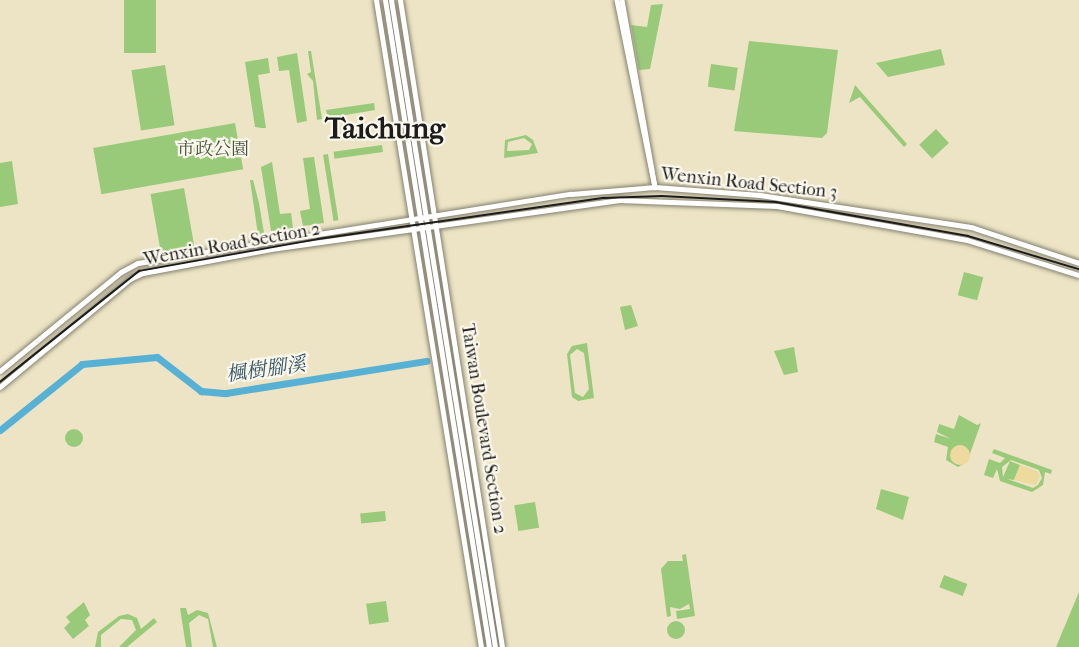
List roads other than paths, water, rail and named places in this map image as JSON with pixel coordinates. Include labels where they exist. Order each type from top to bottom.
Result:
[{"type":"main road","points":[[376,0],[481,647]]},
{"type":"main road","points":[[385,0],[424,218]]},
{"type":"main road","points":[[391,0],[424,218]]},
{"type":"main road","name":"Taiwan Boulevard Section 2","points":[[400,0],[434,216],[428,226],[489,647]]},
{"type":"main road","points":[[617,0],[655,187]]},
{"type":"main road","points":[[622,0],[655,187]]},
{"type":"main road","name":"Wenxin Road Section 3","points":[[410,220],[571,194],[655,187],[760,195],[940,221],[1030,244],[1079,263]]},
{"type":"main road","name":"Wenxin Road Section 3","points":[[428,226],[618,200],[762,204],[967,240],[1079,275]]},
{"type":"main road","name":"Taiwan Boulevard Section 2","points":[[424,218],[428,226],[502,647]]},
{"type":"main road","name":"Wenxin Road Section 2","points":[[0,371],[129,266],[410,220]]},
{"type":"main road","name":"Wenxin Road Section 2","points":[[0,387],[138,274],[428,226]]},
{"type":"main road","name":"Taiwan Boulevard Section 2","points":[[428,226],[495,647]]},
{"type":"waterway","name":"楓樹腳溪","points":[[0,430],[82,364],[157,357],[201,391],[226,393],[426,361]]},
{"type":"railway","points":[[0,382],[139,271],[318,239],[604,198],[662,196],[776,202],[968,236],[1079,269]]},
{"type":"district","name":"Taichung","points":[[385,129]]},
{"type":"park label","name":"市政公園","points":[[213,150]]}]
